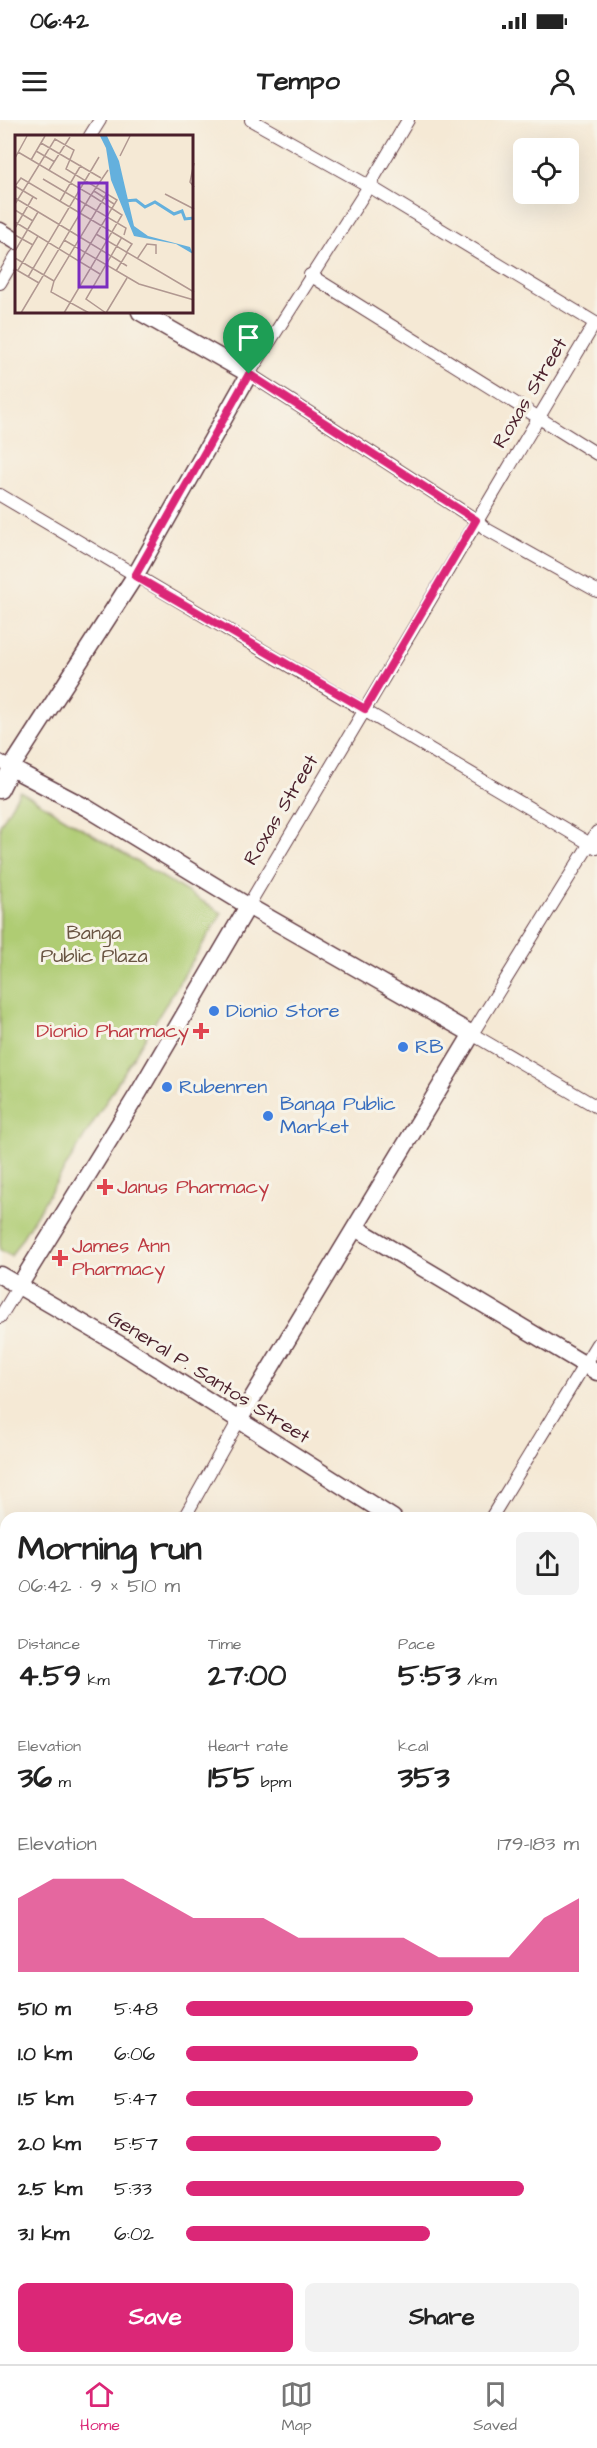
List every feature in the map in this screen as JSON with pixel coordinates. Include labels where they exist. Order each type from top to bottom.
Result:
[{"type":"street","points":[[91,135],[100,120]]},
{"type":"street","points":[[251,120],[369,186],[596,323]]},
{"type":"street","points":[[0,790],[6,764],[135,576],[249,374],[310,275],[369,186],[408,120]]},
{"type":"street","points":[[0,231],[15,240]]},
{"type":"street","points":[[0,283],[15,258]]},
{"type":"street","points":[[310,275],[597,454]]},
{"type":"street","points":[[144,314],[249,374],[476,520],[486,529],[597,591]]},
{"type":"street","name":"Roxas Street","points":[[0,1317],[139,1092],[476,520],[541,418],[596,323]]},
{"type":"street","points":[[0,495],[593,845]]},
{"type":"street","points":[[6,764],[87,808],[248,906],[597,1107]]},
{"type":"street","points":[[187,1512],[239,1420],[472,1034],[593,845],[597,832]]},
{"type":"street","points":[[356,1228],[591,1369]]},
{"type":"street","name":"General P. Santos Street","points":[[0,1275],[124,1347],[384,1512]]},
{"type":"street","points":[[495,1512],[591,1369],[597,1344]]},
{"type":"green space","name":"Banga Public Plaza","points":[[20,791],[222,913],[11,1256],[0,1250],[0,825]]},
{"type":"place","name":"Dionio Store","points":[[214,1011]]},
{"type":"place","name":"Dionio Pharmacy","points":[[201,1031]]},
{"type":"place","name":"RB","points":[[403,1047]]},
{"type":"place","name":"Rubenren","points":[[167,1087]]},
{"type":"place","name":"Banga Public Market","points":[[268,1116]]},
{"type":"place","name":"Janus Pharmacy","points":[[105,1187]]},
{"type":"place","name":"James Ann Pharmacy","points":[[60,1258]]},
{"type":"route","points":[[249,374],[476,520],[365,709],[135,576],[249,374]]}]
